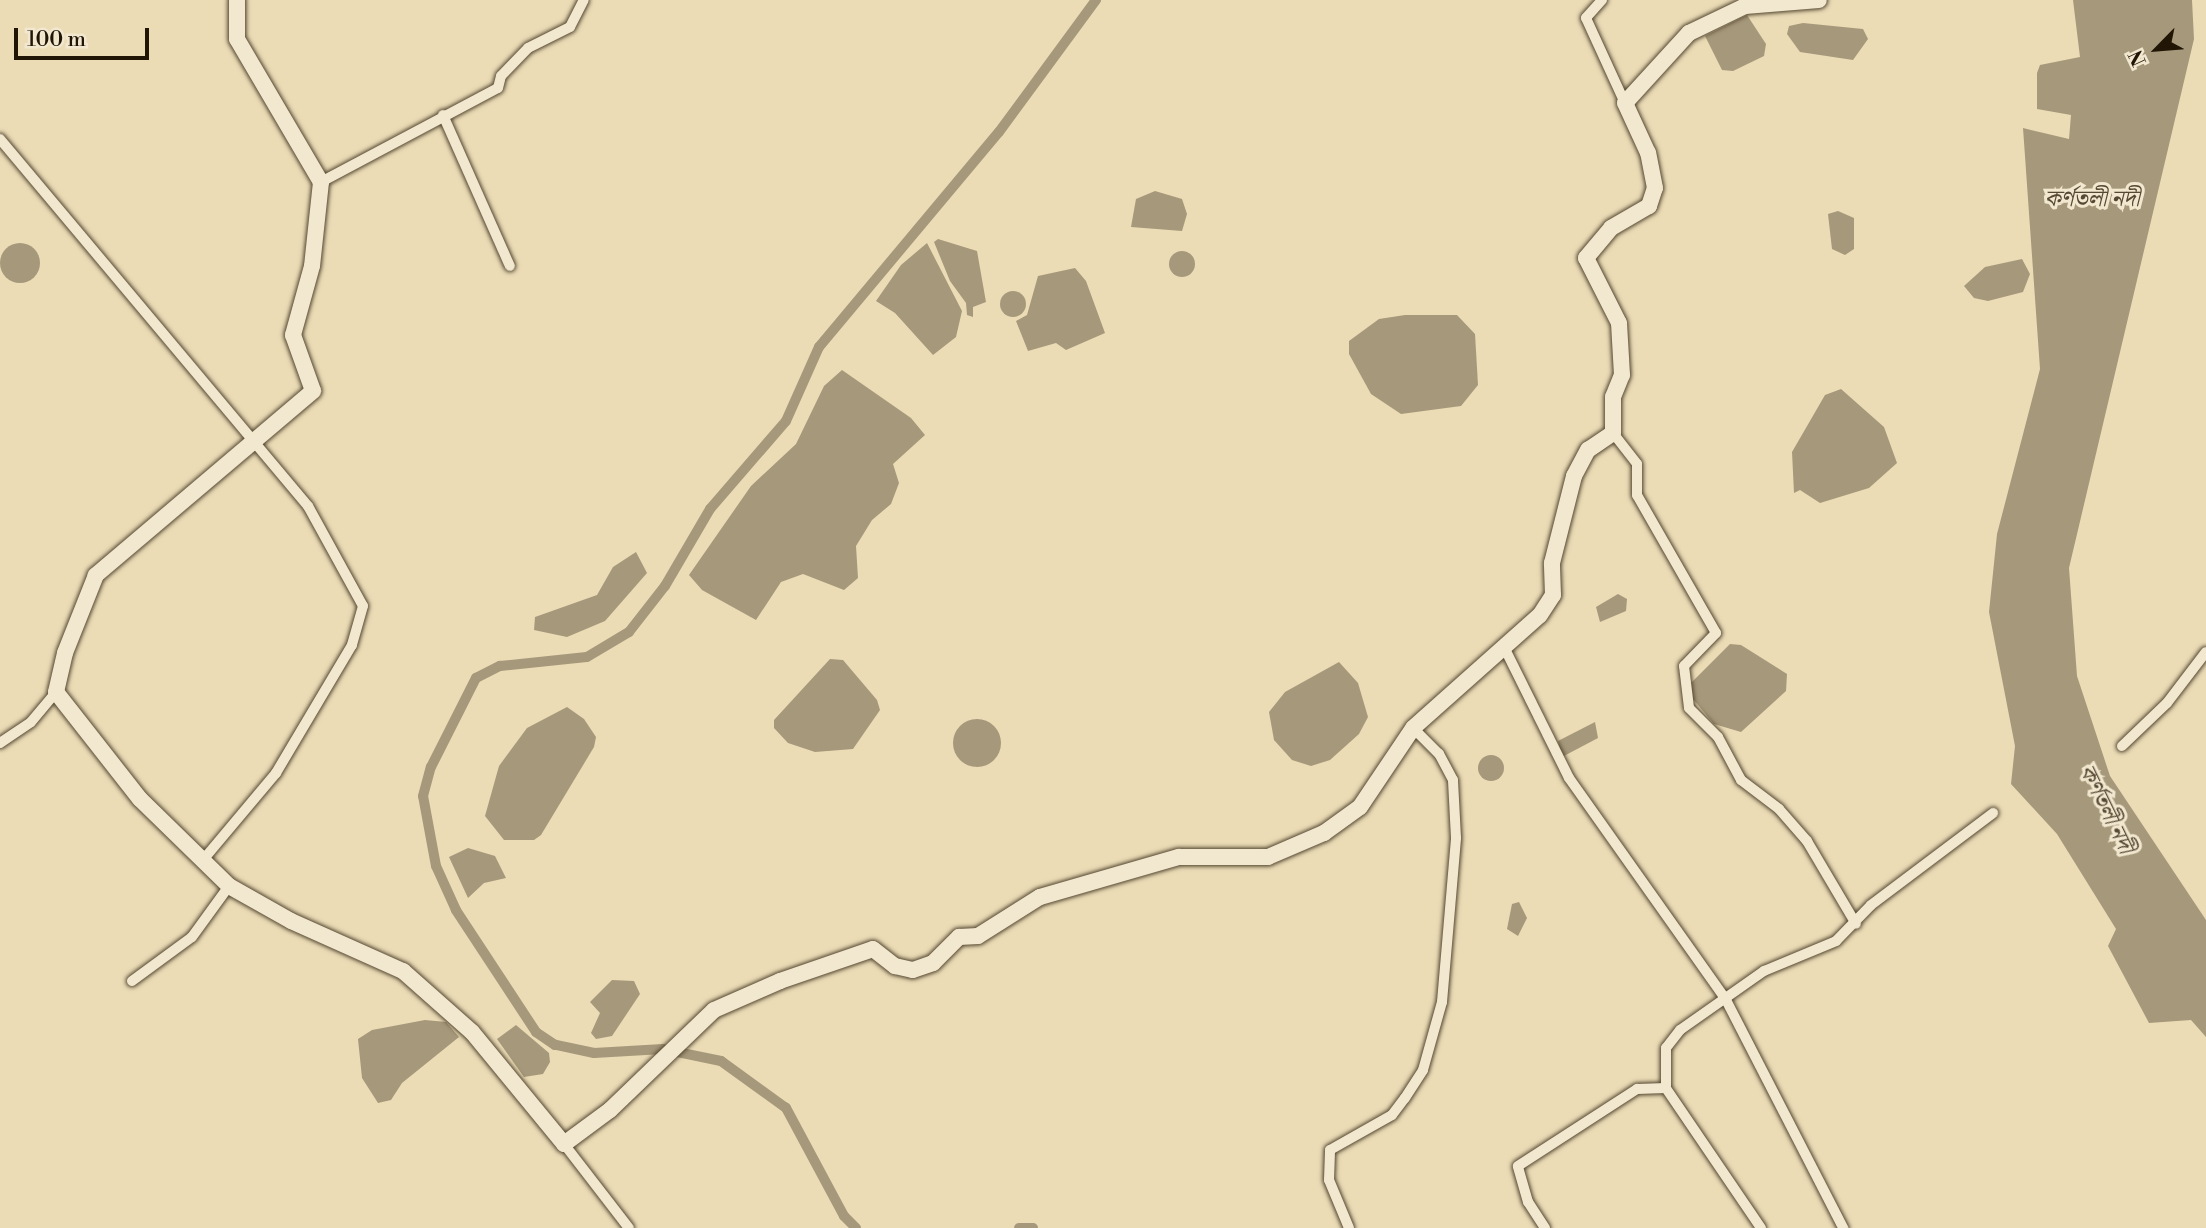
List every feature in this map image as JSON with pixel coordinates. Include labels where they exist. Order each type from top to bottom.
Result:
[{"type":"street","points":[[0,743],[31,722],[56,692],[65,653],[96,575],[253,446],[313,391],[293,335],[312,266],[321,181],[237,39],[237,0]]},
{"type":"street","points":[[321,181],[498,88],[501,76],[528,48],[570,27],[584,0]]},
{"type":"street","points":[[1602,0],[1586,18],[1648,153],[1653,197],[1649,206],[1611,228],[1586,258],[1619,323],[1623,348],[1613,433],[1637,464],[1637,495],[1647,515],[1716,633],[1684,666],[1689,708],[1718,737],[1741,780],[1779,809],[1807,841],[1856,924]]},
{"type":"street","points":[[1625,103],[1689,33],[1745,6],[1768,2],[1819,0]]},
{"type":"street","points":[[443,115],[510,266]]},
{"type":"street","points":[[0,139],[253,446],[307,506],[363,606],[352,645],[276,773],[203,860]]},
{"type":"street","points":[[564,1144],[610,1110],[714,1010],[873,949],[895,966],[913,970],[933,963],[959,937],[978,936],[1041,897],[1179,857],[1268,857],[1324,833],[1360,807],[1413,728],[1503,645],[1540,615],[1553,595],[1552,563],[1574,476],[1588,450],[1613,433]]},
{"type":"street","points":[[1503,645],[1569,778],[1725,998],[1843,1228]]},
{"type":"street","points":[[2122,746],[2158,712],[2206,652]]},
{"type":"street","points":[[56,692],[111,766],[229,886],[291,922],[403,971],[472,1032],[629,1228]]},
{"type":"street","points":[[1349,1228],[1329,1180],[1330,1150],[1392,1115],[1405,1098],[1423,1070],[1442,1002],[1456,838],[1453,780],[1439,754],[1413,728]]},
{"type":"street","points":[[1761,1228],[1666,1087],[1666,1048],[1680,1030],[1764,971],[1836,941],[1856,924],[1871,905],[1993,813]]},
{"type":"street","points":[[132,981],[192,937],[229,886]]},
{"type":"street","points":[[1545,1228],[1528,1202],[1518,1166],[1637,1089],[1666,1087]]},
{"type":"water","name":"কর্ণতলী নদী","points":[[2073,0],[2192,0],[2194,39],[2069,568],[2077,676],[2110,776],[2206,920],[2206,1037],[2191,1020],[2149,1023],[2108,946],[2116,929],[2057,834],[2011,784],[2015,746],[1989,612],[1997,534],[2040,369],[2023,128],[2069,139],[2071,115],[2037,109],[2037,73],[2040,65],[2080,57]]},
{"type":"water","points":[[1747,15],[1766,44],[1764,56],[1733,71],[1722,70],[1705,36]]},
{"type":"water","points":[[1803,23],[1863,29],[1868,39],[1853,60],[1800,52],[1787,34],[1789,26]]},
{"type":"water","points":[[1155,191],[1182,199],[1187,214],[1182,231],[1131,227],[1136,199]]},
{"type":"water","points":[[1838,211],[1854,218],[1854,249],[1845,255],[1832,249],[1828,214]]},
{"type":"water","points":[[938,239],[977,251],[986,302],[973,307],[973,317],[967,315],[966,303],[950,281],[934,242]]},
{"type":"water","points":[[20,243],[28,244],[34,249],[39,255],[39,271],[34,277],[28,282],[20,283],[12,282],[6,277],[1,271],[0,263],[1,255],[6,249],[12,244]]},
{"type":"water","points":[[927,243],[962,311],[956,337],[933,355],[895,313],[876,301],[901,265]]},
{"type":"water","points":[[1182,251],[1191,255],[1195,264],[1191,273],[1182,277],[1173,273],[1169,264],[1173,255]]},
{"type":"water","points":[[2022,259],[2030,274],[2023,292],[1988,301],[1974,298],[1964,286],[1985,267]]},
{"type":"water","points":[[1075,268],[1086,281],[1105,333],[1066,350],[1056,343],[1028,351],[1016,321],[1027,315],[1038,276]]},
{"type":"water","points":[[1013,291],[1022,295],[1026,304],[1022,313],[1013,317],[1004,313],[1000,304],[1004,295]]},
{"type":"water","points":[[1405,315],[1457,315],[1475,334],[1478,385],[1461,406],[1401,414],[1371,394],[1349,354],[1349,341],[1379,319]]},
{"type":"water","points":[[842,370],[911,418],[925,435],[893,464],[899,483],[891,504],[872,520],[856,546],[858,578],[844,590],[803,574],[781,582],[756,620],[702,590],[689,575],[751,486],[796,444],[824,386]]},
{"type":"water","points":[[1841,389],[1884,427],[1897,463],[1869,488],[1820,503],[1800,490],[1794,493],[1792,452],[1825,395]]},
{"type":"water","points":[[636,552],[647,573],[605,621],[567,637],[534,630],[535,617],[597,595],[613,567]]},
{"type":"water","points":[[1618,594],[1627,599],[1626,611],[1600,622],[1596,607]]},
{"type":"water","points":[[1730,644],[1741,645],[1787,674],[1786,691],[1741,732],[1714,724],[1693,699],[1691,683]]},
{"type":"water","points":[[830,659],[843,660],[877,700],[880,710],[853,749],[815,752],[788,743],[774,728],[774,720]]},
{"type":"water","points":[[1339,662],[1358,683],[1368,717],[1359,734],[1330,760],[1311,766],[1292,760],[1274,740],[1269,712],[1285,692]]},
{"type":"water","points":[[567,707],[584,719],[596,737],[594,747],[541,835],[534,840],[504,840],[485,816],[499,766],[527,728]]},
{"type":"water","points":[[977,719],[994,726],[1001,743],[994,760],[977,767],[960,760],[953,743],[960,726]]},
{"type":"water","points":[[1595,722],[1598,738],[1562,757],[1558,741]]},
{"type":"water","points":[[1491,755],[1500,759],[1504,768],[1500,777],[1491,781],[1482,777],[1478,768],[1482,759]]},
{"type":"water","points":[[468,848],[495,856],[506,878],[484,883],[468,898],[449,857]]},
{"type":"water","points":[[1519,902],[1527,918],[1518,936],[1507,929],[1512,904]]},
{"type":"water","points":[[612,980],[634,981],[640,994],[612,1036],[596,1039],[591,1033],[600,1013],[590,1002]]},
{"type":"water","points":[[425,1020],[446,1022],[459,1037],[402,1083],[391,1100],[378,1103],[362,1078],[358,1039],[372,1030]]},
{"type":"water","points":[[516,1025],[549,1053],[550,1062],[543,1074],[524,1077],[497,1039]]},
{"type":"waterway","points":[[856,1228],[844,1216],[786,1108],[721,1061],[663,1049],[594,1053],[555,1045],[536,1032],[456,910],[436,866],[423,796],[431,767],[476,678],[500,666],[587,657],[629,632],[665,586],[710,509],[786,421],[819,347],[999,132],[1096,0]]},
{"type":"waterway","points":[[1019,1228],[1033,1228]]}]
